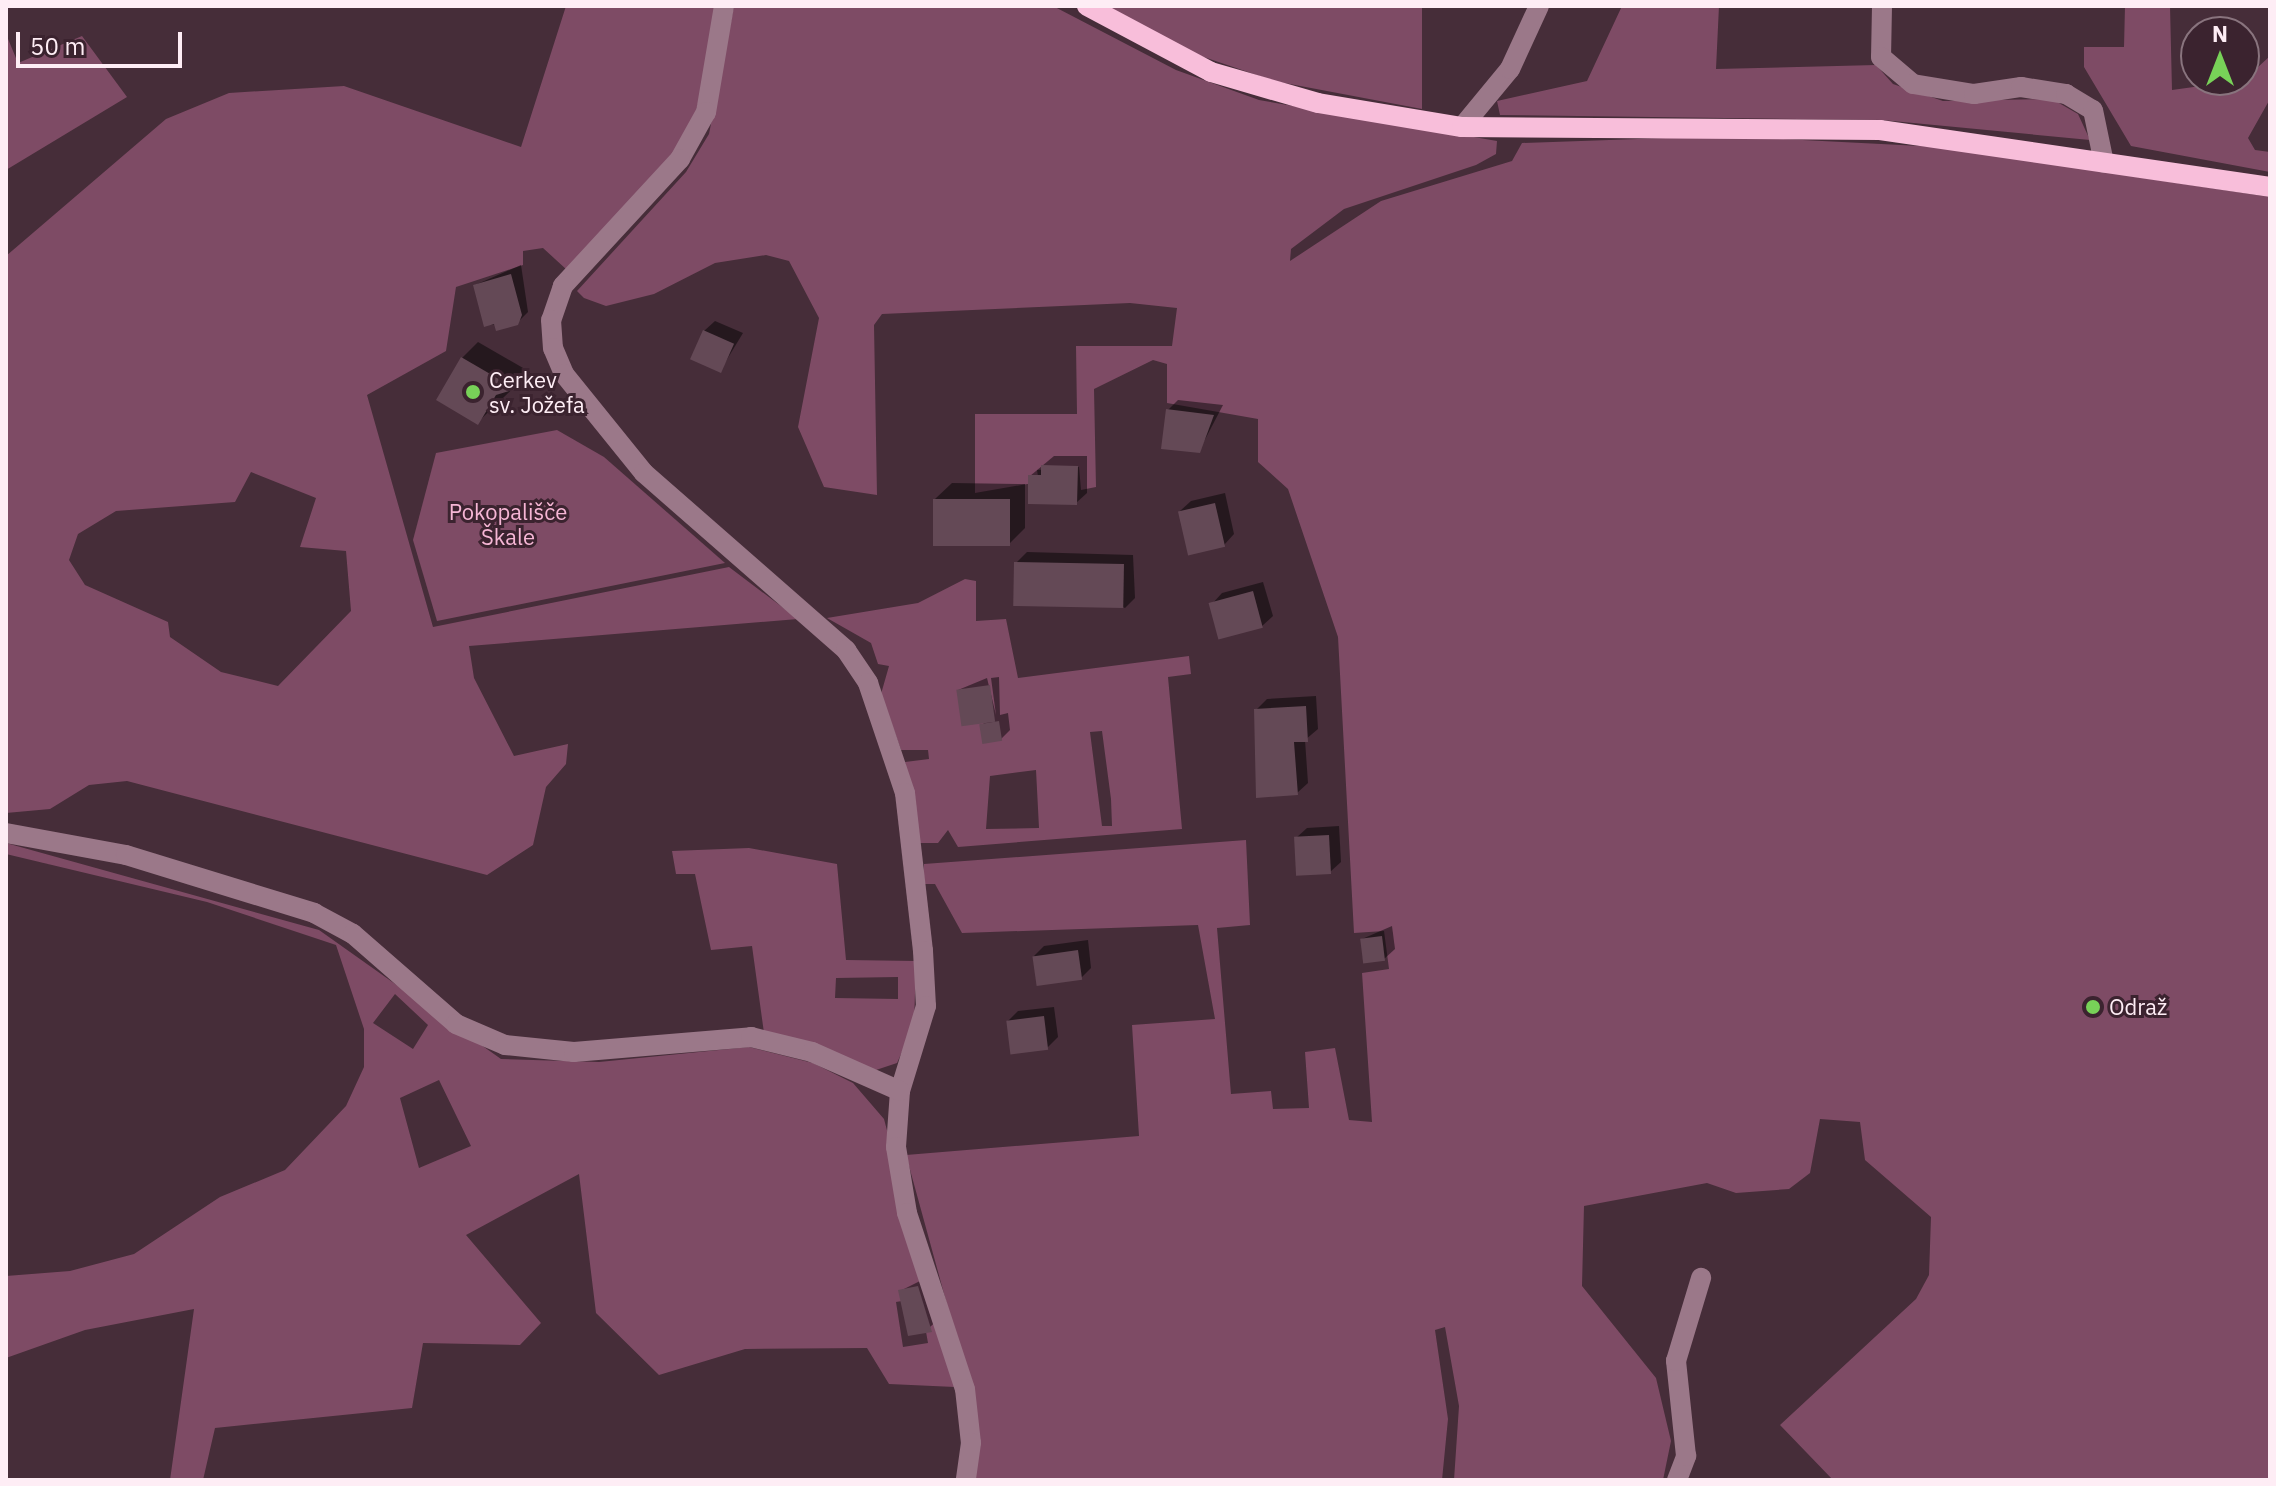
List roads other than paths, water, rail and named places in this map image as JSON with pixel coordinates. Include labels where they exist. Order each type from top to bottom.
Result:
[{"type":"main road","points":[[1087,6],[1211,72],[1318,103],[1462,127],[1880,130],[2270,187]]},
{"type":"street","points":[[724,6],[706,112],[680,159],[563,286],[551,320],[553,348],[564,374],[644,473],[846,650],[868,683],[905,793],[923,951],[926,1006],[900,1091],[896,1147],[907,1213],[965,1389],[971,1443],[966,1480]]},
{"type":"street","points":[[1462,127],[1510,69],[1539,6]]},
{"type":"street","points":[[1882,6],[1881,57],[1913,84],[1974,94],[2021,87],[2066,94],[2093,110],[2104,163]]},
{"type":"street","points":[[6,833],[126,855],[314,913],[353,934],[456,1024],[505,1045],[574,1052],[751,1037],[812,1052],[900,1091]]},
{"type":"street","points":[[1677,1480],[1686,1456],[1676,1361],[1701,1278]]},
{"type":"place","name":"Cerkev sv. Jožefa","points":[[473,392]]},
{"type":"place","name":"Odraž","points":[[2093,1007]]},
{"type":"park label","name":"Pokopališče Škale","points":[[508,524]]}]
